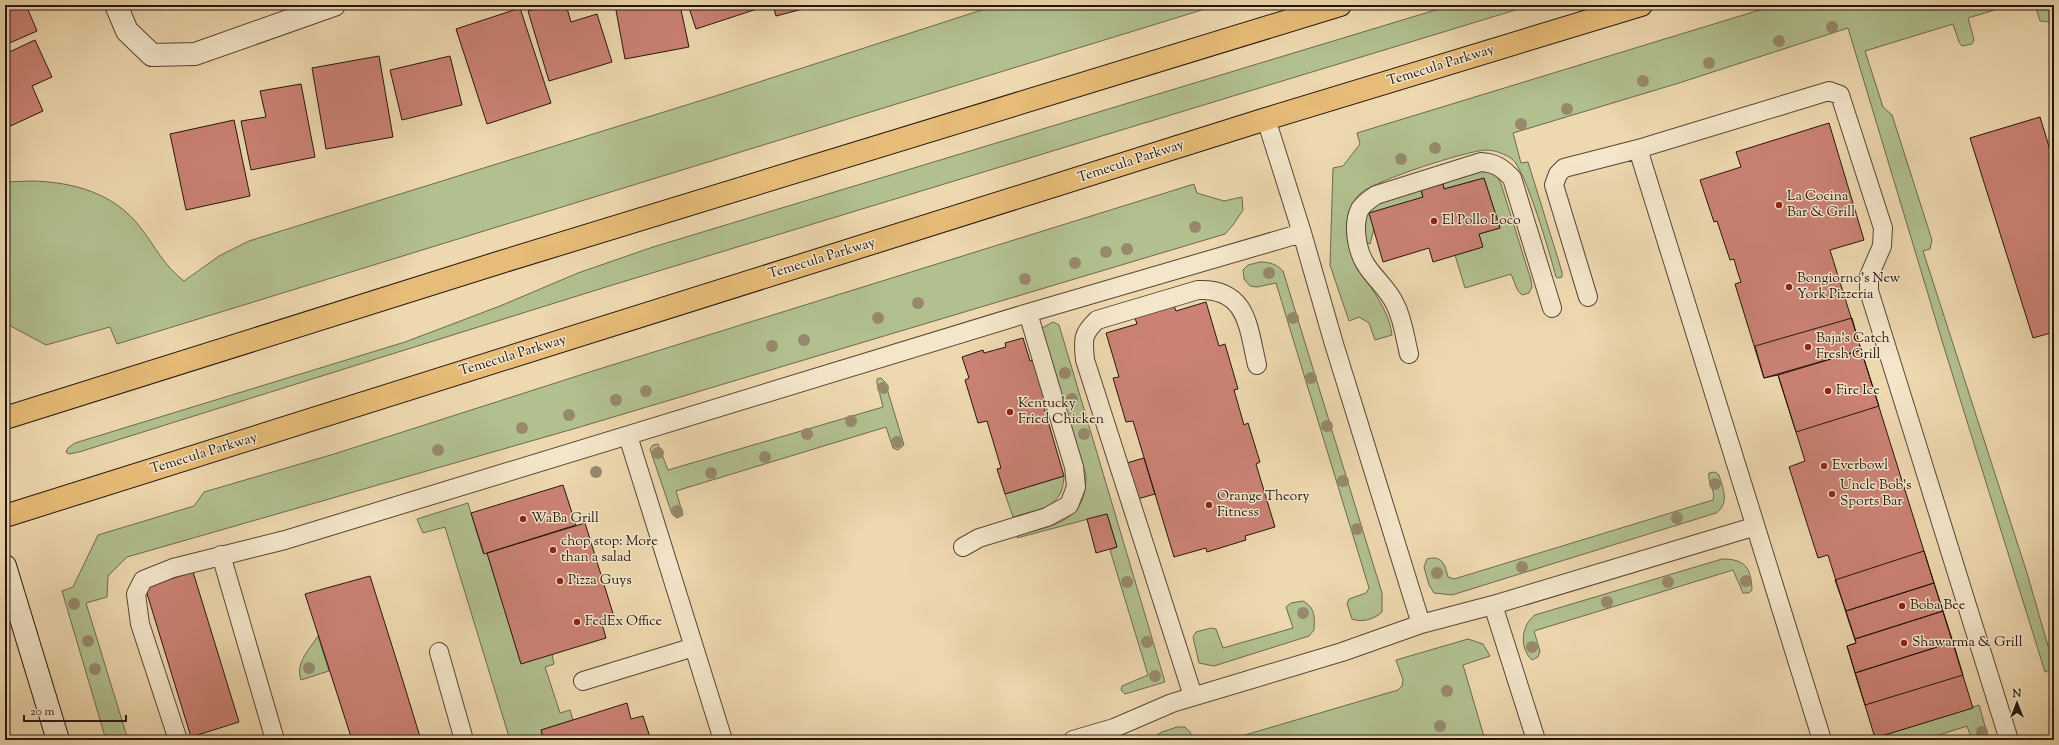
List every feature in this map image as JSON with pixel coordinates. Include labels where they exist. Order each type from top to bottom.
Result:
[{"type":"main road","points":[[5,418],[501,262],[1340,5]]},
{"type":"main road","name":"Temecula Parkway","points":[[5,516],[1266,119],[1641,5]]},
{"type":"street","points":[[116,5],[127,31],[152,55],[195,54],[302,14],[334,5]]},
{"type":"street","points":[[5,566],[58,740]]},
{"type":"lane","points":[[1588,296],[1554,185],[1558,174],[1564,168],[1638,149],[1828,91],[1840,95],[1883,228],[1882,246],[1869,276],[1869,291],[2009,740]]},
{"type":"lane","points":[[1266,119],[1421,624]]},
{"type":"lane","points":[[1638,149],[1753,527],[1822,740]]},
{"type":"lane","points":[[1409,354],[1396,306],[1387,290],[1365,264],[1357,239],[1356,223],[1360,210],[1367,201],[1383,193],[1481,162],[1494,163],[1501,167],[1512,178],[1552,308]]},
{"type":"lane","points":[[178,740],[140,624],[136,594],[143,580],[173,568],[285,540],[1028,313],[1302,233]]},
{"type":"lane","points":[[1193,696],[1085,360],[1083,342],[1087,330],[1097,320],[1198,290],[1212,289],[1226,293],[1240,307],[1247,321],[1257,365]]},
{"type":"lane","points":[[963,548],[979,538],[1047,517],[1069,505],[1076,487],[1074,467],[1028,313]]},
{"type":"lane","points":[[628,436],[723,740]]},
{"type":"lane","points":[[1073,740],[1116,734],[1172,703],[1193,696],[1342,652],[1421,624],[1492,605],[1753,527]]},
{"type":"lane","points":[[221,555],[275,740]]},
{"type":"lane","points":[[1492,605],[1536,740]]},
{"type":"lane","points":[[583,681],[694,647]]},
{"type":"lane","points":[[439,652],[464,740]]},
{"type":"green space","points":[[997,5],[1218,5],[117,344],[110,327],[46,345],[5,323],[5,182],[32,181],[63,184],[92,192],[105,198],[130,215],[165,262],[184,281],[219,256],[249,241],[725,93]]},
{"type":"green space","points":[[1452,5],[1532,5],[606,287],[79,452],[69,454],[66,452],[68,448],[75,443],[405,342],[500,306],[578,273],[653,247]]},
{"type":"green space","points":[[1776,5],[2011,5],[1968,18],[1974,40],[1972,44],[1962,46],[1959,42],[1953,24],[1865,51],[1883,107],[1892,115],[1932,240],[1930,249],[1923,251],[2027,573],[2048,646],[2054,645],[2054,668],[2045,672],[1943,344],[1848,28],[1679,83],[1513,133],[1521,163],[1528,162],[1562,272],[1562,277],[1556,277],[1549,251],[1524,178],[1512,159],[1503,154],[1486,150],[1460,155],[1402,174],[1370,187],[1358,196],[1351,206],[1347,223],[1348,239],[1358,267],[1382,306],[1392,335],[1375,340],[1369,323],[1359,317],[1349,321],[1330,265],[1333,168],[1343,166],[1360,144],[1357,133]]},
{"type":"green space","points":[[2035,5],[2053,5],[2053,18],[2049,22],[2040,21]]},
{"type":"green space","points":[[1486,171],[1497,176],[1501,184],[1531,280],[1532,287],[1529,293],[1522,295],[1518,291],[1511,274],[1465,288],[1455,255],[1482,247],[1479,234],[1500,228],[1484,178],[1444,189],[1443,184],[1476,172]]},
{"type":"green space","points":[[1194,184],[1197,193],[1224,201],[1242,197],[1243,210],[1225,234],[580,427],[127,557],[108,576],[107,597],[86,603],[128,740],[106,740],[62,591],[73,587],[98,535],[194,506],[204,492],[334,454],[596,370]]},
{"type":"green space","points":[[1421,190],[1423,197],[1374,229],[1370,244],[1365,242],[1364,221],[1366,214],[1370,209],[1375,205],[1390,199]]},
{"type":"green space","points":[[1260,262],[1273,264],[1283,271],[1382,593],[1382,612],[1376,617],[1368,620],[1360,621],[1352,619],[1347,604],[1349,599],[1366,593],[1369,588],[1276,283],[1257,287],[1250,286],[1244,279],[1243,270],[1248,265]]},
{"type":"green space","points":[[1053,322],[1059,325],[1165,682],[1125,694],[1121,690],[1122,686],[1148,675],[1110,550],[1117,547],[1107,514],[1017,538],[1019,535],[1056,524],[1075,512],[1081,502],[1085,490],[1086,475],[1042,334],[1042,328]]},
{"type":"green space","points":[[881,378],[885,382],[904,445],[898,450],[893,448],[886,427],[676,491],[683,515],[677,518],[672,514],[650,449],[653,445],[658,444],[668,470],[883,407],[877,383],[877,379]]},
{"type":"green space","points":[[1715,472],[1719,475],[1724,491],[1723,505],[1716,513],[1452,595],[1434,593],[1429,585],[1424,567],[1427,559],[1436,558],[1442,562],[1446,568],[1448,577],[1454,579],[1713,500],[1714,497],[1709,480],[1709,473]]},
{"type":"green space","points":[[1064,476],[1063,487],[1059,495],[1048,506],[1013,517],[1005,494]]},
{"type":"green space","points":[[468,503],[483,553],[487,553],[521,663],[552,654],[554,664],[545,667],[560,713],[570,710],[573,720],[541,730],[544,740],[510,740],[445,527],[423,533],[417,519]]},
{"type":"green space","points":[[1722,559],[1730,559],[1745,566],[1750,575],[1752,590],[1749,593],[1743,593],[1733,570],[1534,631],[1540,651],[1538,657],[1532,660],[1525,649],[1523,637],[1524,630],[1530,619],[1535,615]]},
{"type":"green space","points":[[1303,601],[1310,606],[1314,617],[1314,630],[1309,636],[1214,666],[1199,663],[1193,637],[1196,632],[1211,628],[1216,629],[1223,648],[1293,628],[1286,607],[1291,603]]},
{"type":"green space","points":[[318,636],[329,671],[301,680],[301,662]]},
{"type":"green space","points":[[1468,639],[1483,644],[1490,656],[1463,665],[1485,740],[1228,740],[1398,690],[1402,686],[1403,680],[1396,660]]},
{"type":"green space","points":[[1979,705],[1989,740],[1972,740],[1967,726],[1923,740],[1872,740],[1875,738]]},
{"type":"green space","points":[[1177,727],[1185,727],[1190,732],[1193,740],[1149,740],[1162,732]]},
{"type":"building","points":[[5,5],[26,5],[37,31],[5,45]]},
{"type":"building","points":[[549,5],[566,5],[571,22],[597,14],[612,62],[549,81],[528,11]]},
{"type":"building","points":[[615,5],[680,5],[689,47],[625,59]]},
{"type":"building","points":[[688,5],[762,5],[763,7],[696,29]]},
{"type":"building","points":[[773,5],[818,5],[776,16]]},
{"type":"building","points":[[520,8],[551,103],[487,124],[456,29]]},
{"type":"building","points":[[35,40],[52,77],[32,86],[43,111],[6,128],[5,54]]},
{"type":"building","points":[[379,56],[393,137],[326,149],[312,68]]},
{"type":"building","points":[[450,56],[462,105],[402,120],[390,70]]},
{"type":"building","points":[[301,84],[315,157],[251,170],[241,121],[266,117],[260,91]]},
{"type":"building","points":[[2040,117],[2054,163],[2054,332],[2033,338],[1970,138]]},
{"type":"building","points":[[234,120],[250,196],[186,210],[170,134]]},
{"type":"building","points":[[1829,123],[1864,240],[1830,250],[1973,708],[1875,738],[1847,646],[1856,643],[1828,555],[1818,558],[1789,467],[1805,461],[1796,432],[1778,375],[1764,378],[1735,284],[1741,282],[1734,259],[1730,260],[1717,221],[1714,222],[1700,180],[1741,167],[1736,152]]},
{"type":"building","name":"El Pollo Loco","points":[[1484,178],[1500,228],[1479,234],[1483,247],[1433,262],[1429,248],[1383,262],[1369,213],[1423,197],[1421,190],[1443,184],[1444,189]]},
{"type":"building","points":[[1206,302],[1219,346],[1225,344],[1238,389],[1234,390],[1244,425],[1248,423],[1260,462],[1256,464],[1275,527],[1245,536],[1246,540],[1207,552],[1206,548],[1174,557],[1133,421],[1126,422],[1113,378],[1119,377],[1106,333],[1137,324],[1135,318],[1174,306],[1176,311]]},
{"type":"building","name":"Baja’s Catch Fresh Grill","points":[[1852,318],[1861,350],[1764,378],[1755,346]]},
{"type":"building","name":"Kentucky Fried Chicken","points":[[1023,338],[1030,361],[1036,360],[1049,402],[1043,404],[1064,476],[1005,494],[997,469],[1001,468],[987,421],[978,423],[965,380],[969,378],[962,357],[983,350],[984,353],[1006,347],[1005,343]]},
{"type":"building","name":"Fire Ice","points":[[1861,350],[1879,406],[1796,432],[1778,375]]},
{"type":"building","points":[[1144,458],[1155,494],[1127,502],[1116,466]]},
{"type":"building","name":"WaBa Grill","points":[[563,485],[576,525],[484,554],[471,513]]},
{"type":"building","points":[[1107,514],[1117,547],[1096,553],[1087,519]]},
{"type":"building","points":[[585,523],[615,620],[602,624],[606,638],[521,664],[487,553]]},
{"type":"building","points":[[1924,551],[1934,583],[1846,611],[1835,580]]},
{"type":"building","points":[[193,572],[239,722],[191,737],[145,587]]},
{"type":"building","points":[[370,576],[421,740],[352,740],[305,594]]},
{"type":"building","name":"Boba Bee","points":[[1934,583],[1943,611],[1855,639],[1846,611]]},
{"type":"building","name":"Shawarma & Grill","points":[[1943,611],[1953,642],[1855,673],[1847,646],[1856,643],[1855,639]]},
{"type":"building","points":[[1953,642],[1963,675],[1865,705],[1855,673]]},
{"type":"building","points":[[627,703],[631,719],[643,716],[651,740],[544,740],[541,730]]},
{"type":"place","name":"La Cocina Bar & Grill","points":[[1779,205]]},
{"type":"place","name":"El Pollo Loco","points":[[1434,221]]},
{"type":"place","name":"Bongiorno's New York Pizzeria","points":[[1789,287]]},
{"type":"place","name":"Baja’s Catch Fresh Grill","points":[[1808,347]]},
{"type":"place","name":"Fire Ice","points":[[1828,391]]},
{"type":"place","name":"Kentucky Fried Chicken","points":[[1010,412]]},
{"type":"place","name":"Everbowl","points":[[1824,466]]},
{"type":"place","name":"Uncle Bob’s Sports Bar","points":[[1832,494]]},
{"type":"place","name":"Orange Theory Fitness","points":[[1209,505]]},
{"type":"place","name":"WaBa Grill","points":[[523,519]]},
{"type":"place","name":"chop stop: More than a salad","points":[[553,550]]},
{"type":"place","name":"Pizza Guys","points":[[560,581]]},
{"type":"place","name":"Boba Bee","points":[[1902,606]]},
{"type":"place","name":"FedEx Office","points":[[577,622]]},
{"type":"place","name":"Shawarma & Grill","points":[[1904,643]]}]
